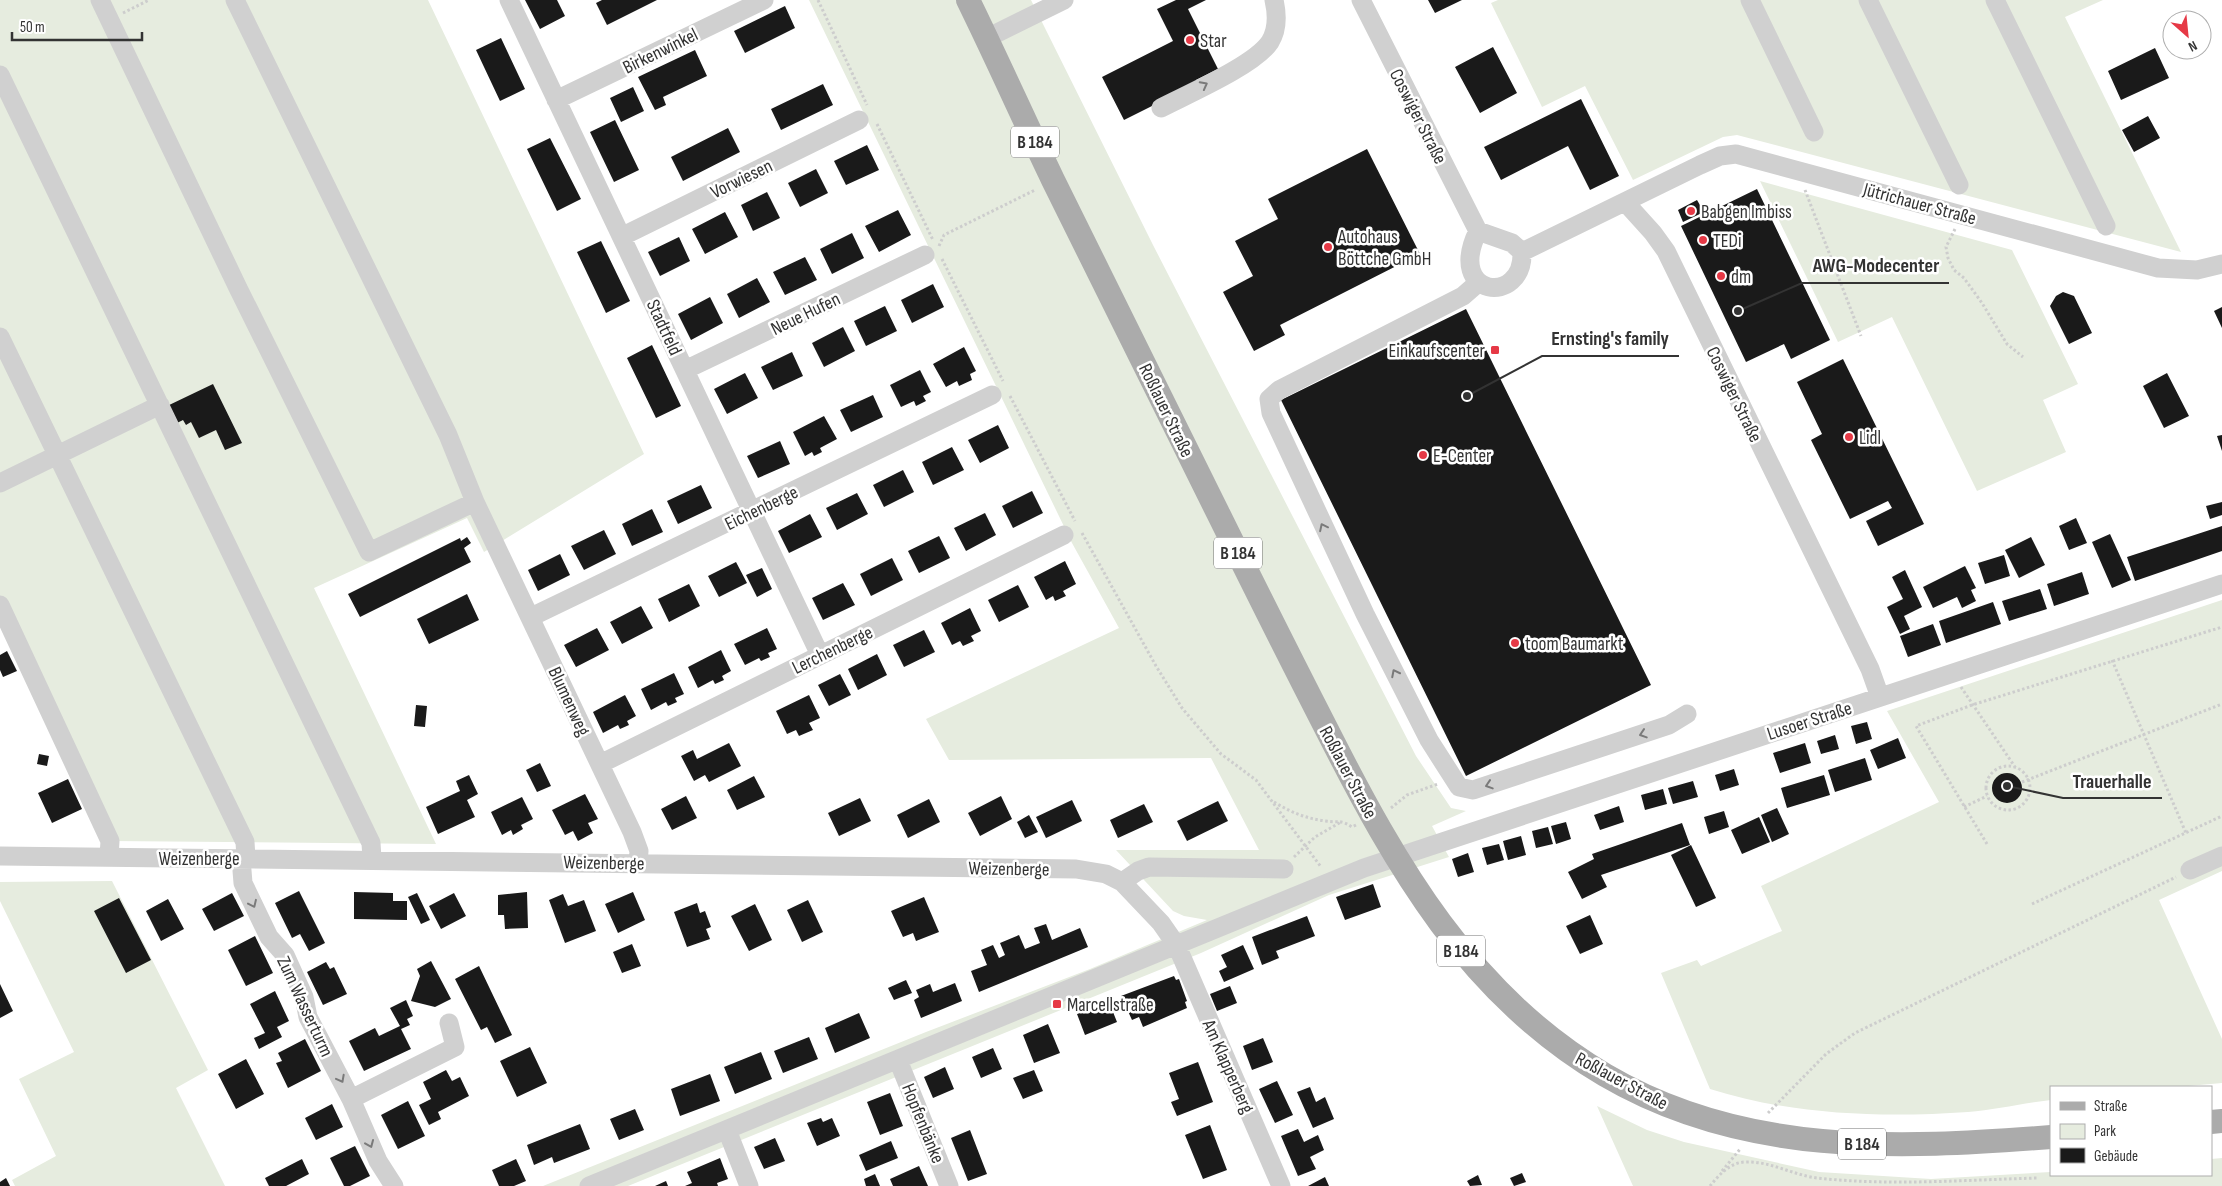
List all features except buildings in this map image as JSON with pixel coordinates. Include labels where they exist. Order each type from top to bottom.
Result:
[{"type":"main road","name":"Roßlauer Straße","points":[[968,0],[1054,181],[1290,658],[1370,814],[1431,911],[1466,958],[1497,992],[1541,1032],[1607,1076],[1644,1095],[1713,1122],[1753,1132],[1808,1140],[1899,1145],[1951,1144],[2050,1137]]},
{"type":"street","points":[[100,0],[234,279],[369,552],[475,502]]},
{"type":"street","name":"Blumenweg","points":[[235,0],[448,435],[475,502],[636,842],[638,863]]},
{"type":"street","name":"Stadtfeld","points":[[509,0],[623,236],[750,512],[820,654]]},
{"type":"street","name":"Birkenwinkel","points":[[556,100],[764,0]]},
{"type":"street","points":[[987,38],[1064,0]]},
{"type":"street","points":[[1161,108],[1242,65],[1260,52],[1270,41],[1275,29],[1277,15],[1274,0]]},
{"type":"street","name":"Coswiger Straße","points":[[1361,0],[1478,231]]},
{"type":"street","points":[[1750,0],[1814,132]]},
{"type":"street","points":[[1868,0],[1959,185]]},
{"type":"street","points":[[1995,0],[2106,226]]},
{"type":"street","points":[[0,75],[372,843],[372,859]]},
{"type":"street","name":"Vorwiesen","points":[[623,236],[869,119]]},
{"type":"street","name":"Jütrichauer Straße","points":[[1625,202],[1720,156],[1736,154],[2158,268],[2198,270],[2222,264]]},
{"type":"street","points":[[1522,252],[1625,202]]},
{"type":"street","name":"Coswiger Straße","points":[[1625,202],[1653,232],[1666,251],[1866,660],[1880,697]]},
{"type":"street","points":[[1478,231],[1512,243],[1522,252],[1523,261],[1519,270],[1508,284],[1492,288],[1479,282],[1469,268],[1472,243],[1478,231]]},
{"type":"street","name":"Neue Hufen","points":[[686,370],[931,253]]},
{"type":"street","points":[[1479,282],[1463,296],[1279,390],[1269,399],[1271,413],[1365,614],[1429,740],[1459,787],[1473,790],[1669,725],[1687,714]]},
{"type":"street","name":"Zum Wasserturm","points":[[0,336],[244,842],[243,883],[269,937],[285,955],[304,997],[308,1018],[351,1099],[378,1161],[394,1186]]},
{"type":"street","name":"Eichenberge","points":[[531,617],[992,395]]},
{"type":"street","points":[[0,483],[160,405]]},
{"type":"street","name":"Lerchenberge","points":[[600,764],[1064,535]]},
{"type":"street","name":"Lusoer Straße","points":[[1396,858],[2222,584]]},
{"type":"street","points":[[0,605],[110,841],[109,857]]},
{"type":"street","name":"Weizenberge","points":[[0,856],[1076,869],[1106,874],[1122,882],[1161,923],[1177,946]]},
{"type":"street","points":[[2190,870],[2222,856]]},
{"type":"street","points":[[589,1186],[1332,881],[1396,858]]},
{"type":"street","points":[[1122,882],[1138,871],[1149,867],[1284,868]]},
{"type":"street","name":"Am Klapperberg","points":[[1177,946],[1281,1186]]},
{"type":"street","points":[[351,1099],[455,1047],[450,1023]]},
{"type":"street","name":"Hopfenbänke","points":[[898,1060],[949,1186]]},
{"type":"street","points":[[727,1130],[749,1186]]},
{"type":"path","points":[[109,19],[149,0]]},
{"type":"path","points":[[818,0],[869,119],[931,253],[1006,388],[1078,526],[1163,678],[1182,708],[1221,754],[1256,780],[1332,881]]},
{"type":"path","points":[[1808,172],[1805,191],[1808,202],[1861,336]]},
{"type":"path","points":[[931,253],[944,234],[1054,181]]},
{"type":"path","points":[[1962,215],[1946,247],[1948,258],[1954,270],[1964,278],[1982,303],[2007,344],[2023,357]]},
{"type":"path","points":[[1987,844],[1916,726],[1972,705],[2222,627]]},
{"type":"path","points":[[2112,660],[2186,833]]},
{"type":"path","points":[[1953,673],[1972,705],[2016,767],[2028,780],[2030,787],[2026,800],[2016,808],[2002,809],[1996,806],[1987,796],[1987,782],[1995,770],[2008,766],[2016,767]]},
{"type":"path","points":[[2022,782],[2222,704]]},
{"type":"path","points":[[1964,807],[1987,796]]},
{"type":"path","points":[[2032,904],[2222,816]]},
{"type":"path","points":[[1284,868],[1305,846],[1342,821]]},
{"type":"path","points":[[1710,1186],[1771,1108],[1826,1054],[1855,1033],[2190,870]]},
{"type":"path","points":[[1722,1171],[1745,1162],[1796,1174],[1833,1179],[1928,1182],[2037,1178]]},
{"type":"green space","points":[[0,0],[428,0],[644,454],[484,552],[467,518],[314,588],[436,844],[110,841],[0,624]]},
{"type":"green space","points":[[809,0],[1031,0],[1153,245],[1416,756],[1451,808],[1466,811],[1432,826],[1449,857],[1329,895],[1201,953],[628,1186],[543,1186],[926,1032],[1090,969],[1207,920],[1184,916],[1173,911],[1116,850],[1259,850],[1211,758],[949,760],[926,719],[1119,628],[1072,543]]},
{"type":"green space","points":[[1498,0],[2103,0],[2065,17],[2181,252],[1737,135],[1723,137],[1633,180],[1585,86],[1542,107],[1491,3]]},
{"type":"green space","points":[[1760,181],[2012,250],[2078,384],[2043,400],[2066,452],[1977,491],[1892,317],[1838,342]]},
{"type":"green space","points":[[2222,600],[2222,871],[2159,900],[2222,1039],[2222,1083],[2188,1086],[2050,1086],[2050,1100],[1978,1111],[1903,1115],[1805,1109],[1741,1098],[1710,1089],[1661,973],[1697,960],[1701,966],[1782,931],[1761,886],[1939,802],[1887,711]]},
{"type":"green space","points":[[112,881],[208,1070],[176,1088],[225,1186],[15,1186],[12,1180],[56,1156],[19,1079],[74,1052],[0,901],[0,882]]},
{"type":"green space","points":[[1597,1106],[1647,1130],[1684,1142],[1819,1172],[1931,1179],[2050,1172],[2050,1176],[2212,1176],[2212,1159],[2222,1158],[2222,1186],[1633,1186]]},
{"type":"place","name":"Star","points":[[1190,40]]},
{"type":"place","name":"Babgen Imbiss","points":[[1691,211]]},
{"type":"place","name":"TEDi","points":[[1703,240]]},
{"type":"place","name":"Autohaus Böttche GmbH","points":[[1328,247]]},
{"type":"place","name":"dm","points":[[1721,276]]},
{"type":"place","name":"AWG-Modecenter","points":[[1738,311]]},
{"type":"place","name":"Einkaufscenter","points":[[1495,350]]},
{"type":"place","name":"Ernsting's family","points":[[1467,396]]},
{"type":"place","name":"Lidl","points":[[1849,437]]},
{"type":"place","name":"E-Center","points":[[1423,455]]},
{"type":"place","name":"toom Baumarkt","points":[[1515,643]]},
{"type":"place","name":"Trauerhalle","points":[[2007,786]]},
{"type":"place","name":"Marcellstraße","points":[[1057,1004]]}]
